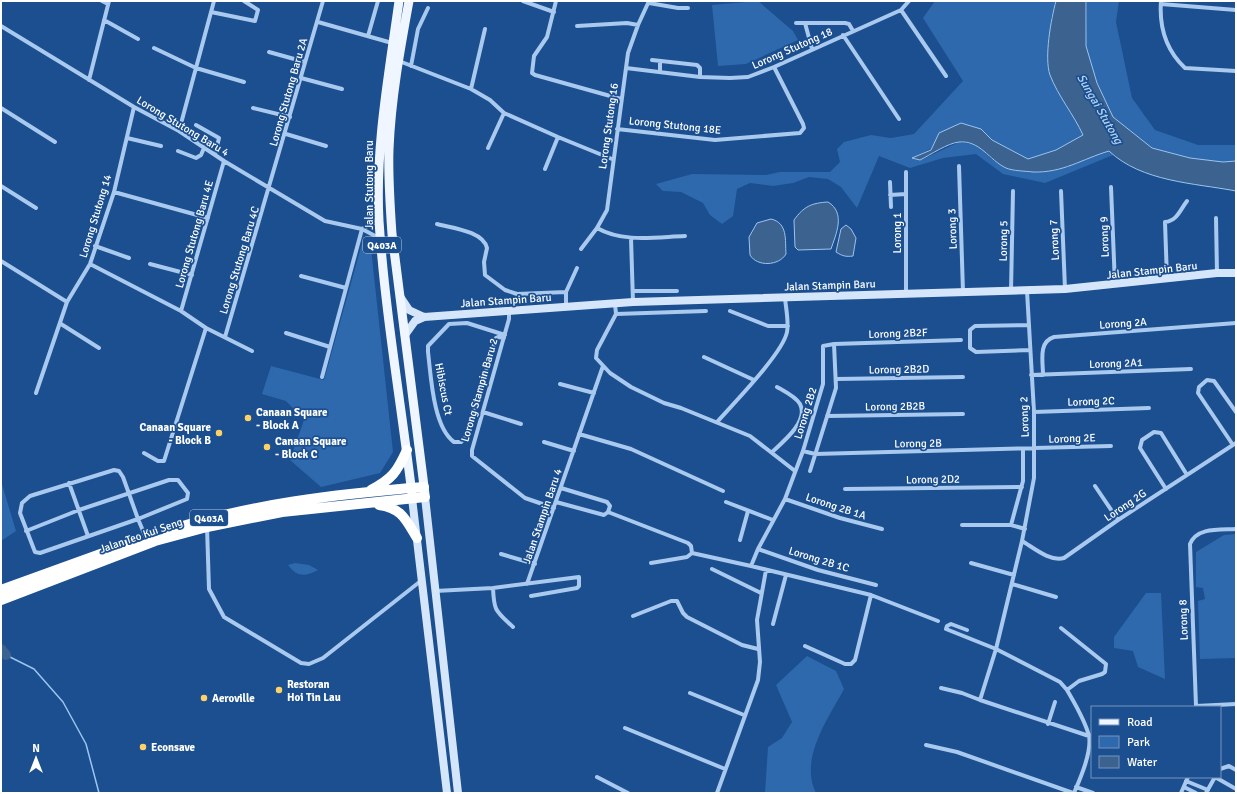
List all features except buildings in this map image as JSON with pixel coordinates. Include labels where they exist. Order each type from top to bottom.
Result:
[{"type":"highway","points":[[367,492],[392,476],[398,470],[407,450]]},
{"type":"highway","name":"Jalan Teo Kui Seng","points":[[1,600],[18,589],[146,538],[201,520],[245,509],[367,492],[412,493]]},
{"type":"highway","points":[[412,493],[424,492]]},
{"type":"highway","name":"Jalan Teo Kui Seng","points":[[1,590],[18,589],[155,541],[207,527],[282,512],[368,503],[412,493]]},
{"type":"highway","points":[[368,503],[390,506],[397,510],[405,518],[417,538]]},
{"type":"main road","name":"Jalan Stutong Baru","points":[[398,1],[385,94],[380,147],[379,220],[412,493]]},
{"type":"main road","name":"Jalan Stutong Baru","points":[[409,1],[399,61],[389,147],[389,192],[392,234],[402,298],[424,492]]},
{"type":"street","points":[[89,80],[108,3],[102,1]]},
{"type":"street","points":[[179,131],[214,1]]},
{"type":"street","points":[[212,12],[255,21],[258,10],[244,1]]},
{"type":"street","name":"Lorong Stutong Baru 2A","points":[[270,187],[305,62],[324,1]]},
{"type":"street","points":[[368,36],[378,1]]},
{"type":"street","points":[[523,1],[554,12]]},
{"type":"street","points":[[556,1],[547,37],[534,56],[532,72],[535,75],[621,99]]},
{"type":"street","name":"Lorong Stutong 18","points":[[626,68],[700,77],[748,77],[774,67],[901,10],[909,1]]},
{"type":"street","points":[[649,2],[678,8],[688,8]]},
{"type":"street","name":"Lorong Stutong 16","points":[[581,249],[597,228],[607,210],[612,159],[628,53],[638,25],[649,2]]},
{"type":"street","points":[[1236,10],[1161,2],[1164,37],[1174,58],[1185,68],[1236,71]]},
{"type":"street","points":[[411,66],[418,29],[428,8]]},
{"type":"street","points":[[901,10],[946,76]]},
{"type":"street","points":[[104,20],[138,39]]},
{"type":"street","points":[[318,22],[392,43]]},
{"type":"street","points":[[577,26],[627,23],[638,25]]},
{"type":"street","points":[[796,23],[845,23],[848,24],[853,31]]},
{"type":"street","points":[[805,23],[812,49]]},
{"type":"street","name":"Lorong Stutong Baru 4","points":[[1,26],[134,107],[179,131],[224,161],[270,187],[324,221],[372,232],[380,238],[382,242]]},
{"type":"street","points":[[471,89],[486,28]]},
{"type":"street","points":[[843,35],[899,119]]},
{"type":"street","points":[[154,48],[196,68],[244,82]]},
{"type":"street","points":[[269,52],[305,62]]},
{"type":"street","points":[[652,60],[699,66],[700,77]]},
{"type":"street","points":[[399,61],[471,89],[490,100],[504,113],[612,159]]},
{"type":"street","points":[[660,61],[660,72]]},
{"type":"street","name":"Lorong Stutong 18E","points":[[617,128],[715,140],[800,133],[804,128],[803,124],[774,67]]},
{"type":"street","points":[[301,78],[342,89]]},
{"type":"street","name":"Lorong Stutong 14","points":[[36,394],[61,324],[67,302],[90,264],[114,192],[134,107]]},
{"type":"street","points":[[1,108],[54,142]]},
{"type":"street","points":[[253,108],[290,117]]},
{"type":"street","points":[[488,148],[504,113]]},
{"type":"street","points":[[196,125],[219,138],[215,155]]},
{"type":"street","points":[[286,134],[326,146]]},
{"type":"street","points":[[545,169],[558,137]]},
{"type":"street","points":[[127,138],[161,146]]},
{"type":"street","points":[[178,151],[196,158],[201,155],[204,148]]},
{"type":"street","name":"Lorong Stutong Baru 4E","points":[[181,311],[224,161]]},
{"type":"street","name":"Lorong 3","points":[[960,166],[963,292]]},
{"type":"street","name":"Lorong 1","points":[[906,172],[906,294]]},
{"type":"street","points":[[890,182],[890,207]]},
{"type":"street","points":[[1,186],[36,208]]},
{"type":"street","name":"Lorong Stutong Baru 4C","points":[[225,337],[270,187]]},
{"type":"street","name":"Lorong 9","points":[[1111,187],[1115,285]]},
{"type":"street","name":"Lorong 5","points":[[1011,291],[1013,191]]},
{"type":"street","name":"Lorong 7","points":[[1061,191],[1066,289]]},
{"type":"street","points":[[114,192],[208,218]]},
{"type":"street","points":[[890,195],[906,194]]},
{"type":"street","points":[[1167,279],[1165,222],[1172,222],[1187,201]]},
{"type":"street","points":[[1216,218],[1217,273]]},
{"type":"street","points":[[322,377],[362,229],[379,220]]},
{"type":"street","points":[[438,224],[483,239],[487,248],[484,262],[485,275],[505,290],[517,294],[532,295],[566,292]]},
{"type":"street","points":[[597,228],[615,236],[631,238],[685,236]]},
{"type":"street","points":[[631,238],[633,302]]},
{"type":"street","points":[[95,246],[129,258]]},
{"type":"street","points":[[1,261],[26,278],[67,302]]},
{"type":"street","points":[[90,264],[181,311],[206,328],[252,351]]},
{"type":"street","points":[[150,264],[192,275]]},
{"type":"street","points":[[566,306],[566,292],[577,268]]},
{"type":"street","name":"Jalan Stampin Baru","points":[[424,317],[633,302],[1066,289],[1217,273],[1236,274]]},
{"type":"street","points":[[301,276],[346,288]]},
{"type":"street","points":[[633,291],[677,291]]},
{"type":"street","name":"Lorong 2","points":[[980,700],[996,649],[1012,584],[1025,529],[1034,478],[1034,412],[1027,291]]},
{"type":"street","points":[[402,298],[409,310],[424,317]]},
{"type":"street","points":[[717,422],[754,380],[779,348],[786,336],[788,326],[785,298]]},
{"type":"street","points":[[615,304],[616,314],[597,350],[596,358],[603,366],[630,387],[664,403],[717,422],[750,436],[796,471]]},
{"type":"street","name":"Lorong Stampin Baru 2","points":[[508,311],[509,319],[472,450],[472,456],[525,498],[554,508]]},
{"type":"street","points":[[616,314],[706,311]]},
{"type":"street","points":[[730,311],[768,326],[788,326]]},
{"type":"street","points":[[405,335],[415,321],[424,317]]},
{"type":"street","name":"Hibiscus Ct","points":[[467,323],[504,336],[496,338],[466,437],[461,442],[454,442],[445,434],[437,411],[428,346],[449,324],[467,323]]},
{"type":"street","name":"Lorong 2A","points":[[1043,375],[1043,347],[1049,339],[1054,337],[1236,323]]},
{"type":"street","points":[[61,324],[99,348]]},
{"type":"street","points":[[1029,326],[972,328],[970,330],[970,348],[976,352],[1030,350]]},
{"type":"street","points":[[144,453],[158,461],[164,461],[206,328]]},
{"type":"street","points":[[286,332],[330,347]]},
{"type":"street","name":"Lorong 2B2F","points":[[834,344],[961,340]]},
{"type":"street","points":[[810,471],[836,388],[834,344]]},
{"type":"street","name":"Lorong 2B2","points":[[751,566],[758,549],[785,499],[803,451],[823,384],[823,346],[834,344]]},
{"type":"street","points":[[704,357],[754,380]]},
{"type":"street","name":"Jalan Stampin Baru 4","points":[[528,584],[603,366]]},
{"type":"street","name":"Lorong 2A1","points":[[1031,374],[1043,375],[1191,370]]},
{"type":"street","name":"Lorong 2B2D","points":[[836,379],[963,377]]},
{"type":"street","points":[[1234,444],[1198,394],[1202,383],[1207,380],[1214,381],[1236,412]]},
{"type":"street","points":[[560,384],[594,393]]},
{"type":"street","points":[[772,452],[797,426],[801,408],[797,400],[777,387]]},
{"type":"street","name":"Lorong 2C","points":[[1034,412],[1149,408]]},
{"type":"street","points":[[483,412],[521,424]]},
{"type":"street","name":"Lorong 2B2B","points":[[827,416],[963,414]]},
{"type":"street","points":[[1166,489],[1140,448],[1142,440],[1154,432],[1161,433],[1187,475]]},
{"type":"street","points":[[579,434],[631,449],[723,491]]},
{"type":"street","points":[[544,442],[574,450]]},
{"type":"street","name":"Lorong 2G","points":[[1022,541],[1058,560],[1064,558],[1118,520],[1234,444]]},
{"type":"street","name":"Lorong 2E","points":[[1034,448],[1110,446]]},
{"type":"street","name":"Lorong 2B","points":[[803,451],[815,454],[1034,448]]},
{"type":"street","points":[[1011,525],[1023,481],[1023,449]]},
{"type":"street","points":[[26,531],[128,493],[174,479],[178,480],[188,493],[187,500],[138,519],[40,554],[35,552],[26,531],[20,513],[22,502],[30,496],[69,483],[114,470],[119,471],[123,477],[128,493],[138,519],[146,538]]},
{"type":"street","points":[[69,483],[88,536]]},
{"type":"street","points":[[1095,486],[1118,520]]},
{"type":"street","name":"Lorong 2D2","points":[[845,489],[1022,487]]},
{"type":"street","points":[[556,502],[604,515],[608,512],[610,506],[608,502],[561,488]]},
{"type":"street","points":[[424,492],[458,793]]},
{"type":"street","points":[[412,493],[447,793]]},
{"type":"street","name":"Lorong 2B 1A","points":[[785,499],[840,518],[882,529]]},
{"type":"street","points":[[726,502],[773,520]]},
{"type":"street","points":[[740,540],[748,511]]},
{"type":"street","points":[[608,512],[688,543],[691,546],[692,553]]},
{"type":"street","points":[[962,525],[1011,525],[1025,529]]},
{"type":"street","points":[[207,527],[209,589],[224,617],[301,663],[309,664],[323,658],[422,580]]},
{"type":"street","name":"Lorong 8","points":[[1236,529],[1198,534],[1192,539],[1190,544],[1196,706],[1236,704]]},
{"type":"street","name":"Lorong 2B 1C","points":[[758,549],[818,570],[876,585]]},
{"type":"street","points":[[651,564],[687,557],[692,553]]},
{"type":"street","points":[[692,553],[871,596],[938,621]]},
{"type":"street","points":[[501,554],[534,564]]},
{"type":"street","points":[[972,563],[1014,575]]},
{"type":"street","points":[[712,569],[761,593]]},
{"type":"street","points":[[717,793],[744,715],[758,680],[760,662],[757,620],[766,570]]},
{"type":"street","points":[[773,624],[786,575]]},
{"type":"street","points":[[435,591],[493,588],[579,577],[579,586],[577,588],[531,596]]},
{"type":"street","points":[[1012,584],[1056,597]]},
{"type":"street","points":[[493,588],[493,606],[496,611],[513,627]]},
{"type":"street","points":[[805,646],[845,664],[852,663],[855,660],[871,596]]},
{"type":"street","points":[[633,616],[671,601],[677,601],[683,613],[687,617],[747,648],[758,649]]},
{"type":"street","points":[[926,745],[957,752],[1073,793],[1080,781],[1089,748],[1090,736],[1067,690],[1060,682],[996,649],[946,629],[947,626],[951,624],[967,630]]},
{"type":"street","points":[[1061,628],[1098,656],[1106,664],[1105,672],[1079,681],[1067,690]]},
{"type":"street","points":[[941,688],[962,693],[1048,724],[1090,736]]},
{"type":"street","points":[[690,693],[744,715]]},
{"type":"street","points":[[1048,724],[1055,702]]},
{"type":"street","points":[[625,728],[725,770]]},
{"type":"street","points":[[1221,769],[1229,766],[1236,770]]},
{"type":"street","points":[[597,777],[628,793]]},
{"type":"street","points":[[1181,793],[1187,779],[1207,792],[1214,778]]},
{"type":"street","points":[[1217,778],[1236,789]]},
{"type":"street","points":[[1076,787],[1094,793]]},
{"type":"street","points":[[1184,788],[1196,793]]},
{"type":"green space","points":[[758,1],[793,31],[798,40],[746,64],[718,66],[712,5]]},
{"type":"green space","points":[[935,1],[1056,1],[1051,18],[1050,74],[1084,135],[1056,150],[1028,159],[992,140],[981,129],[939,133],[932,148],[913,158],[921,160],[959,142],[978,145],[990,158],[1007,168],[1089,157],[1110,151],[1113,155],[1045,183],[1003,174],[976,154],[943,158],[910,168],[879,156],[857,208],[841,187],[828,179],[809,177],[793,183],[773,186],[750,183],[737,189],[733,216],[722,224],[710,215],[703,203],[681,192],[663,191],[656,184],[692,174],[766,175],[780,172],[830,172],[840,162],[837,149],[844,142],[871,135],[891,138],[914,134],[963,81],[923,18]]},
{"type":"green space","points":[[1087,1],[1119,1],[1116,22],[1132,98],[1155,130],[1198,145],[1236,145],[1236,161],[1223,162],[1190,158],[1152,148],[1113,117],[1097,83],[1086,46]]},
{"type":"green space","points":[[370,239],[393,452],[380,473],[321,487],[290,460],[304,420],[286,401],[262,394],[271,366],[324,380],[363,240]]},
{"type":"green space","points":[[1,481],[16,531],[1,541]]},
{"type":"green space","points":[[1236,534],[1236,658],[1200,659],[1198,601],[1205,599],[1203,588],[1196,587],[1196,552],[1224,535]]},
{"type":"green space","points":[[295,563],[309,565],[318,570],[305,575],[298,574],[288,565]]},
{"type":"green space","points":[[1146,593],[1161,593],[1165,679],[1138,667],[1133,651],[1114,648],[1114,637]]},
{"type":"green space","points":[[807,656],[836,671],[844,689],[824,726],[813,753],[811,767],[812,780],[816,793],[765,793],[768,747],[782,738],[792,722],[776,685]]},
{"type":"water","name":"Sungai Stutong","points":[[1056,1],[1086,1],[1086,46],[1097,83],[1113,117],[1152,148],[1190,158],[1223,162],[1236,161],[1236,191],[1169,180],[1153,175],[1122,161],[1109,151],[1063,168],[1044,172],[1019,171],[1006,168],[1000,165],[979,147],[966,142],[955,143],[920,160],[912,158],[931,150],[939,133],[961,123],[981,129],[992,140],[1028,159],[1056,150],[1083,135],[1057,90],[1048,68],[1049,38]]},
{"type":"water","points":[[828,202],[834,207],[838,218],[837,230],[831,249],[798,250],[795,247],[794,220],[805,208],[813,204]]},
{"type":"water","points":[[771,219],[780,224],[783,228],[786,254],[778,261],[768,264],[758,262],[750,255],[749,237],[757,223]]},
{"type":"water","points":[[846,225],[851,229],[856,238],[853,256],[844,256],[836,252],[841,229]]},
{"type":"waterway","points":[[1,649],[6,655]]},
{"type":"waterway","points":[[1,655],[6,655],[34,669],[63,702],[86,744],[99,793]]},
{"type":"place","name":"Canaan Square - Block A","points":[[248,418]]},
{"type":"place","name":"Canaan Square - Block B","points":[[219,433]]},
{"type":"place","name":"Canaan Square - Block C","points":[[267,447]]},
{"type":"place","name":"Restoran Hoi Tin Lau","points":[[279,690]]},
{"type":"place","name":"Aeroville","points":[[204,698]]},
{"type":"place","name":"Econsave","points":[[143,747]]}]
